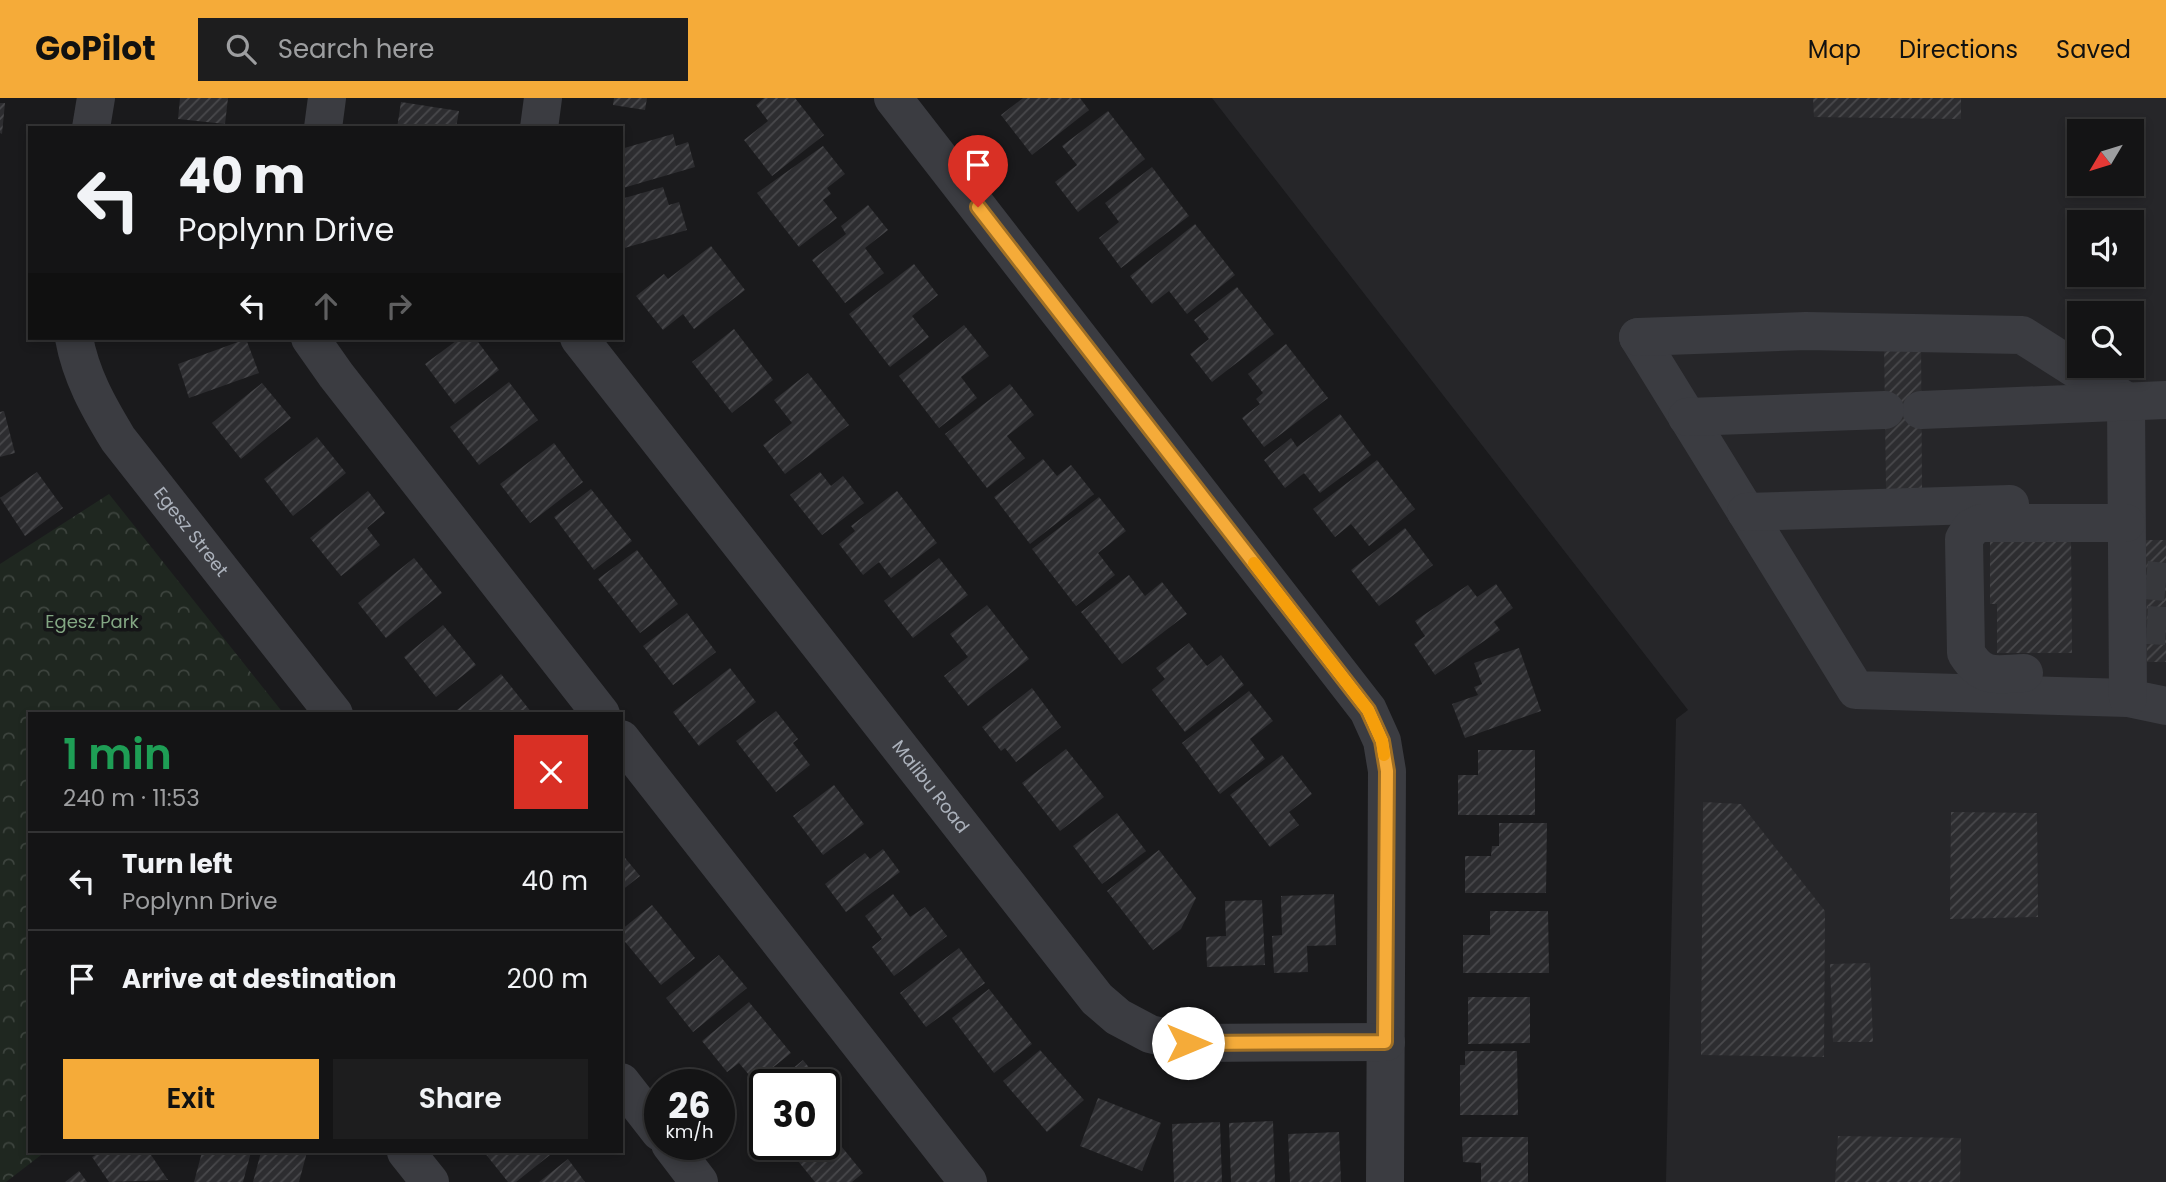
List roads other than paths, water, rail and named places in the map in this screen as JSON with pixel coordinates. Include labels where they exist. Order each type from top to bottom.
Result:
[{"type":"street","points":[[91,126],[96,98]]},
{"type":"street","points":[[323,126],[327,98]]},
{"type":"street","points":[[539,126],[543,98]]},
{"type":"street","points":[[893,98],[1368,710],[1382,741],[1387,771],[1385,1182]]},
{"type":"street","points":[[2126,401],[2022,335],[1806,331],[1638,337],[1856,690],[2128,686]]},
{"type":"street","name":"Egesz Street","points":[[74,340],[91,394],[118,439],[332,712]]},
{"type":"street","points":[[311,340],[599,712]]},
{"type":"street","name":"Malibu Road","points":[[581,340],[1097,999],[1118,1017],[1150,1034],[1188,1043],[1385,1042]]},
{"type":"street","points":[[2126,401],[2126,511],[2136,581],[2137,625],[2128,686]]},
{"type":"street","points":[[1688,417],[2166,401]]},
{"type":"street","points":[[1746,512],[2126,511]]},
{"type":"street","points":[[2126,511],[1981,523],[1971,528],[1964,539],[1966,653],[1975,668],[1989,674],[2128,686],[2166,706]]},
{"type":"street","points":[[623,742],[968,1182]]},
{"type":"street","points":[[623,1085],[644,1111]]},
{"type":"street","points":[[407,1153],[430,1182]]},
{"type":"street","points":[[682,1160],[699,1182]]},
{"type":"tunnel","points":[[2146,580],[2166,582]]},
{"type":"tunnel","points":[[2147,625],[2166,626]]},
{"type":"park label","name":"Egesz Park","points":[[92,622]]}]
